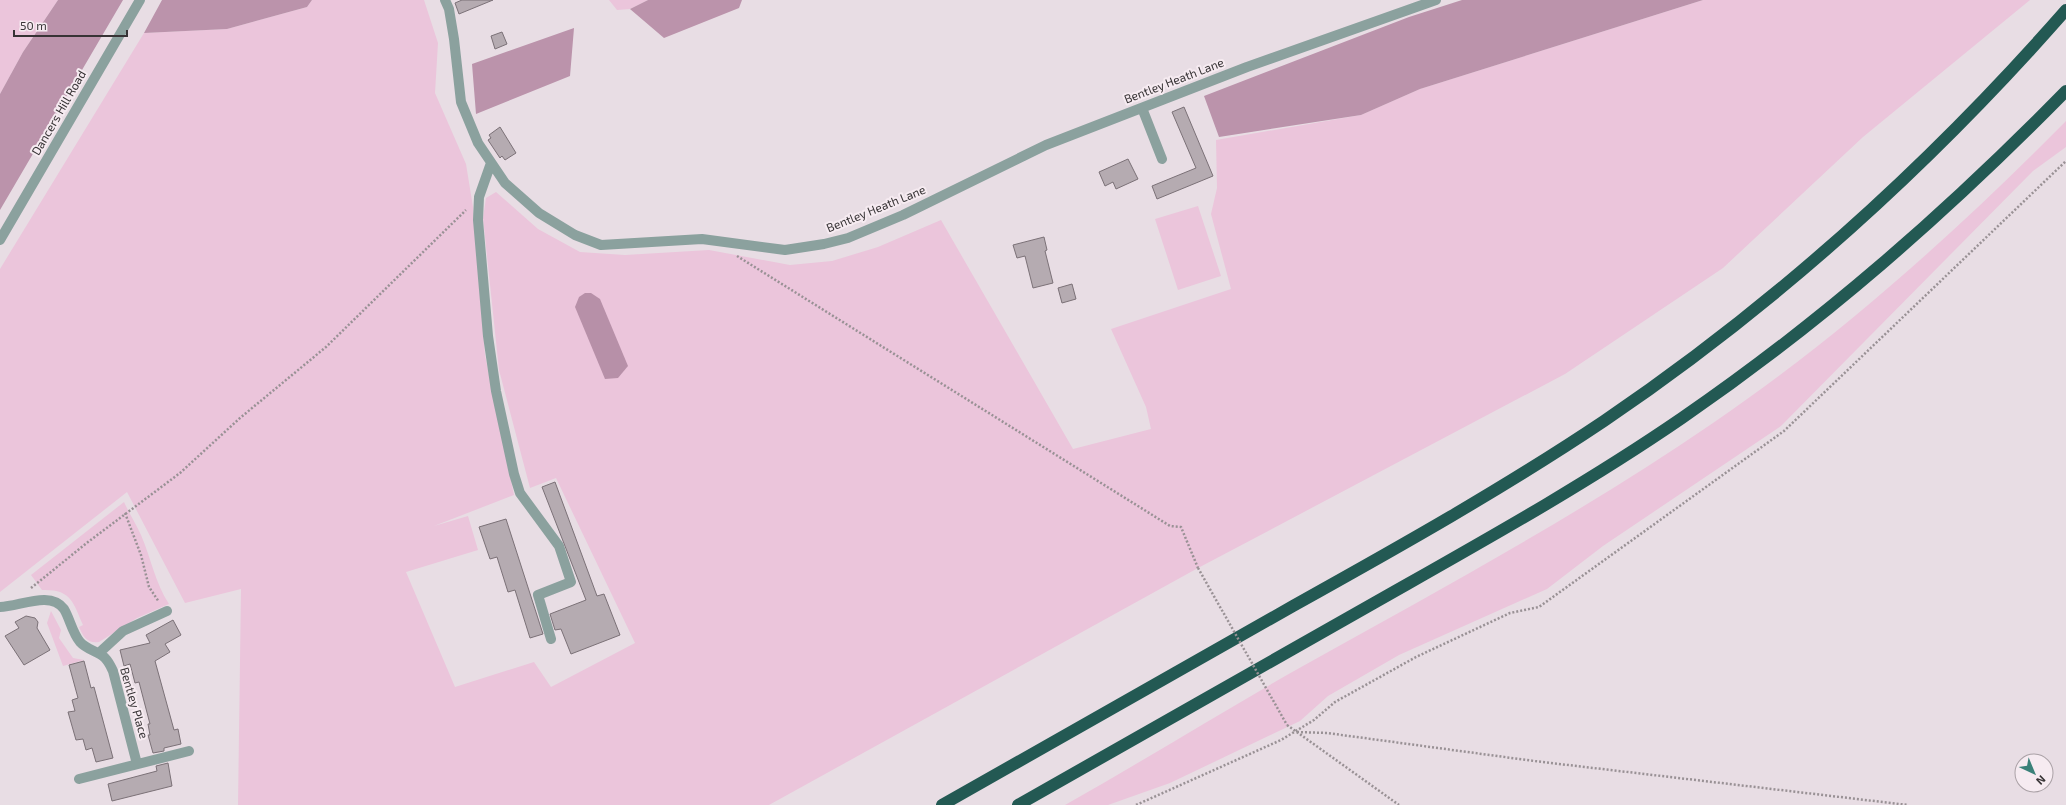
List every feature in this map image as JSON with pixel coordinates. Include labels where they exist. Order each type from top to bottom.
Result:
[{"type":"highway","points":[[942,805],[1436,526],[1519,476],[1623,408],[1734,326],[1796,276],[1871,210],[1986,98],[2066,10]]},
{"type":"highway","points":[[1018,805],[1474,546],[1612,464],[1682,418],[1763,360],[1899,252],[1955,201],[2066,91]]},
{"type":"street","name":"Dancers Hill Road","points":[[0,240],[140,0]]},
{"type":"street","name":"Bentley Heath Lane","points":[[445,0],[449,9],[454,39],[461,102],[478,143],[505,183],[539,213],[575,235],[601,245],[702,239],[785,250],[824,244],[848,238],[903,215],[1046,145],[1247,67],[1436,0]]},
{"type":"street","points":[[1142,108],[1162,159]]},
{"type":"street","points":[[492,163],[479,197],[478,220],[488,336],[496,391],[514,474],[520,493],[559,546],[571,582],[538,595],[551,639]]},
{"type":"street","name":"Bentley Place","points":[[4,607],[44,600],[58,603],[64,610],[74,634],[81,643],[88,649],[99,653],[106,659],[113,672],[137,764]]},
{"type":"street","points":[[99,653],[123,631],[167,611]]},
{"type":"street","points":[[79,779],[189,751]]},
{"type":"path","points":[[1136,805],[1297,732],[1335,702],[1416,658],[1510,613],[1539,607],[1784,431],[2066,161]]},
{"type":"path","points":[[37,584],[88,542],[180,473],[240,418],[326,348],[479,197]]},
{"type":"path","points":[[734,243],[738,257],[1170,526],[1180,527],[1198,568],[1288,725],[1399,805]]},
{"type":"path","points":[[126,513],[141,555],[149,587],[167,611]]},
{"type":"path","points":[[1297,732],[1327,733],[1541,762],[1908,805]]},
{"type":"shaded area","points":[[0,0],[58,0],[23,52],[0,94]]},
{"type":"shaded area","points":[[58,0],[123,0],[0,210],[0,94],[23,52]]},
{"type":"shaded area","points":[[162,0],[312,0],[307,7],[227,29],[144,33]]},
{"type":"shaded area","points":[[312,0],[424,0],[438,43],[435,93],[466,164],[473,207],[485,355],[514,495],[434,526],[468,516],[478,550],[406,572],[455,687],[534,662],[551,687],[635,643],[556,478],[530,488],[499,370],[483,218],[486,198],[496,192],[538,229],[580,252],[625,255],[709,250],[790,265],[832,261],[878,247],[941,220],[1073,449],[1151,429],[1146,407],[1111,329],[1231,289],[1211,214],[1217,188],[1216,140],[1361,115],[1420,89],[1703,0],[2030,0],[1863,137],[1723,268],[1565,374],[1198,568],[769,805],[238,805],[241,589],[185,603],[127,492],[0,592],[0,269],[144,33],[227,29],[307,7]]},
{"type":"shaded area","points":[[609,0],[648,0],[630,9],[617,10]]},
{"type":"shaded area","points":[[648,0],[742,0],[739,8],[664,38],[630,9]]},
{"type":"shaded area","points":[[1462,0],[1703,0],[1420,89],[1361,115],[1219,137],[1204,96],[1409,17]]},
{"type":"shaded area","points":[[574,28],[570,76],[476,114],[472,64]]},
{"type":"shaded area","points":[[2066,121],[2066,147],[2033,171],[1781,426],[1603,546],[1547,589],[1399,655],[1328,696],[1300,721],[1170,783],[1108,805],[1065,805],[1273,683],[1459,579],[1562,519],[1613,488],[1713,423],[1807,355],[1897,281],[1983,202]]},
{"type":"shaded area","points":[[1198,206],[1221,276],[1178,290],[1155,219]]},
{"type":"shaded area","points":[[585,293],[591,293],[600,299],[628,366],[618,378],[605,379],[575,307],[579,297]]},
{"type":"shaded area","points":[[124,502],[141,535],[160,588],[169,604],[137,618],[99,642],[91,642],[86,639],[79,627],[83,625],[70,598],[52,590],[42,590],[31,575]]},
{"type":"shaded area","points":[[51,611],[61,630],[59,638],[73,658],[84,660],[63,666],[47,623]]},
{"type":"building","points":[[462,0],[493,0],[459,14],[455,3]]},
{"type":"building","points":[[502,32],[507,44],[495,49],[491,36]]},
{"type":"building","points":[[1184,107],[1213,176],[1157,199],[1152,186],[1196,168],[1172,112]]},
{"type":"building","points":[[500,127],[516,153],[505,160],[502,156],[500,158],[488,140],[491,138],[489,135]]},
{"type":"building","points":[[1128,159],[1138,179],[1116,189],[1113,182],[1105,186],[1099,172]]},
{"type":"building","points":[[1044,237],[1047,250],[1045,251],[1053,283],[1033,288],[1025,256],[1017,258],[1013,245]]},
{"type":"building","points":[[1072,284],[1076,299],[1062,303],[1058,288]]},
{"type":"building","points":[[555,482],[597,596],[604,594],[620,635],[571,654],[561,629],[555,630],[550,614],[586,600],[542,487]]},
{"type":"building","points":[[506,519],[543,634],[530,638],[515,590],[508,592],[497,557],[490,559],[479,527]]},
{"type":"building","points":[[26,616],[35,618],[38,622],[37,628],[50,650],[24,665],[5,636],[19,628],[15,622]]},
{"type":"building","points":[[173,620],[181,635],[165,644],[170,652],[155,661],[174,730],[178,729],[181,744],[164,748],[164,751],[153,753],[148,735],[150,735],[148,724],[150,724],[139,682],[135,683],[130,664],[124,666],[120,650],[150,643],[146,635]]},
{"type":"building","points":[[84,661],[91,688],[94,687],[113,758],[96,762],[92,748],[86,750],[83,739],[76,740],[68,712],[75,711],[72,700],[78,698],[69,665]]},
{"type":"building","points":[[168,763],[172,786],[112,801],[108,784],[157,771],[156,766]]}]
